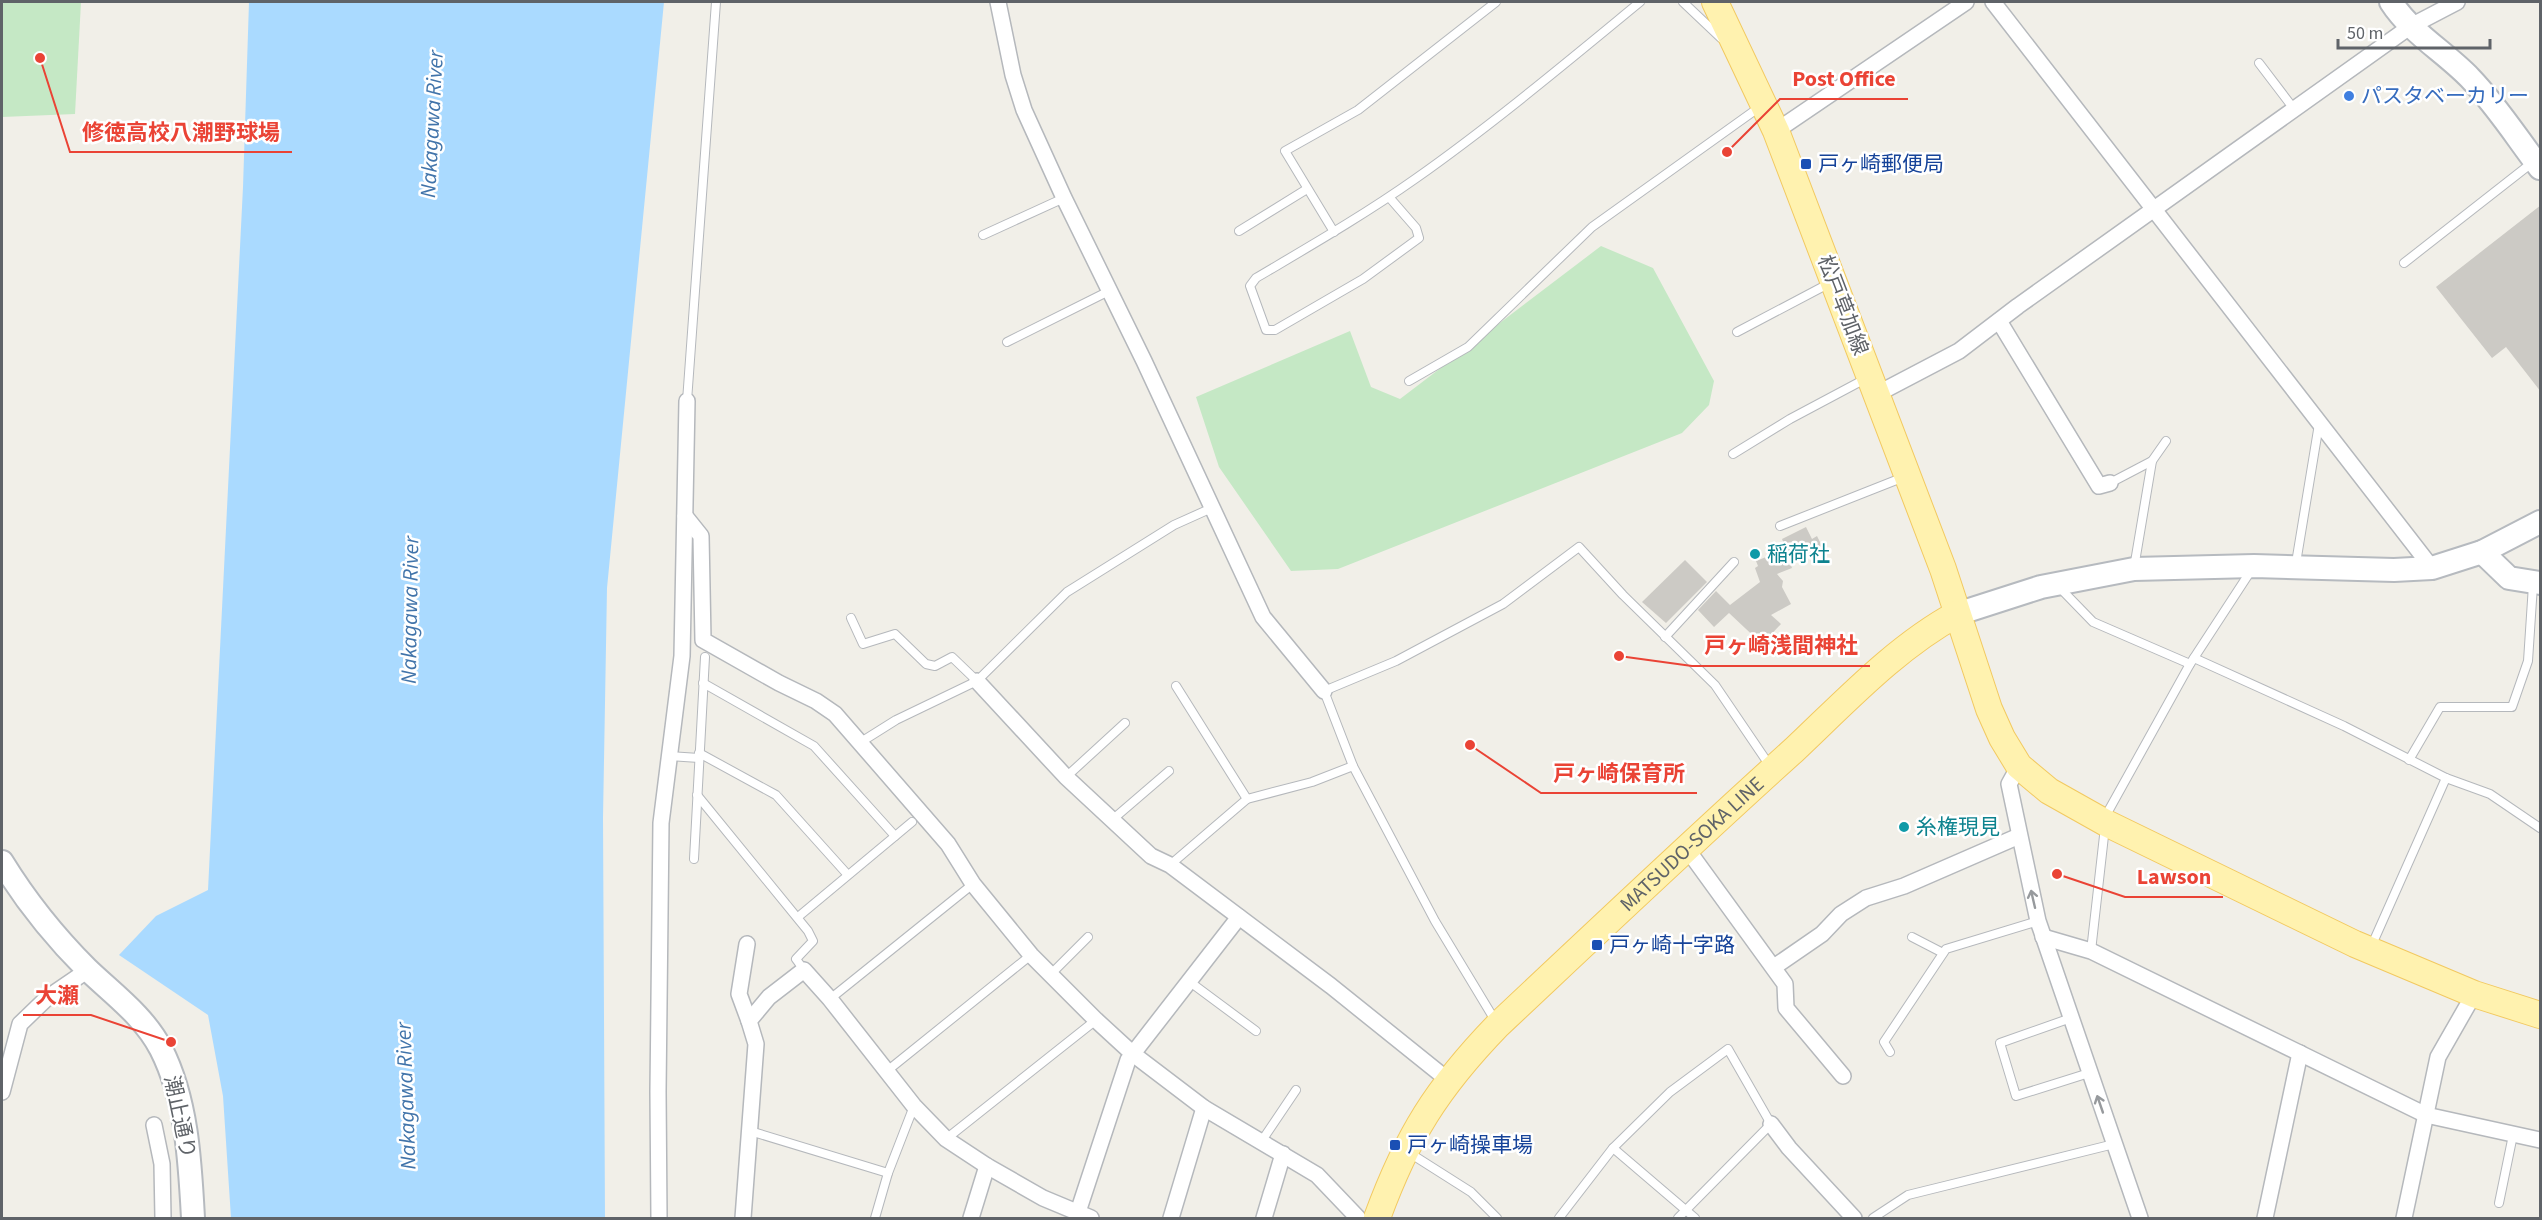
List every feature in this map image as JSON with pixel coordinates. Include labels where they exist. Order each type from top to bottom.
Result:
[{"type":"main road","name":"松戸草加線","points":[[1715,2],[1765,103],[1909,476],[1989,709],[2002,738],[2019,766],[2049,791],[2104,822],[2370,950],[2474,994],[2541,1015]]},
{"type":"main road","name":"MATSUDO-SOKA LINE","points":[[1377,1218],[1405,1150],[1426,1112],[1448,1080],[1498,1025],[1772,769],[1912,642],[1958,614]]},
{"type":"street","points":[[998,2],[1013,75],[1024,110],[1064,198],[1214,507],[1263,617],[1324,691]]},
{"type":"street","points":[[1776,131],[1966,2]]},
{"type":"street","points":[[1993,2],[2432,568]]},
{"type":"street","points":[[2391,2],[2411,26],[2468,75],[2492,101],[2537,164]]},
{"type":"street","points":[[1874,385],[1959,351],[2411,26],[2457,2]]},
{"type":"street","points":[[1999,321],[2099,486],[2110,483]]},
{"type":"street","points":[[659,1218],[661,823],[682,656],[687,401]]},
{"type":"street","points":[[685,516],[701,536],[703,640],[816,701],[835,714],[948,844],[973,884],[1031,955],[1096,1020],[1132,1054],[1204,1108],[1317,1175],[1358,1218]]},
{"type":"street","points":[[1958,614],[1983,604],[2056,583],[2134,569],[2254,566],[2394,570],[2432,568],[2482,552],[2541,522]]},
{"type":"street","points":[[2482,552],[2509,578],[2537,583]]},
{"type":"street","points":[[977,681],[1066,777],[1151,856],[1170,865],[1331,986],[1448,1080]]},
{"type":"street","points":[[2019,766],[2009,784],[2038,921],[2140,1218]]},
{"type":"street","points":[[1774,967],[1822,934],[1841,914],[1866,898],[1904,886],[2019,836]]},
{"type":"street","points":[[1687,849],[1785,984],[1786,1008],[1843,1076]]},
{"type":"street","name":"潮止通り","points":[[2,862],[17,888],[53,934],[127,1006],[160,1047],[170,1069],[184,1123],[194,1218]]},
{"type":"street","points":[[749,1021],[770,997],[804,970],[830,999],[914,1106],[946,1139],[1043,1198],[1085,1215],[1128,1060],[1239,917]]},
{"type":"street","points":[[2043,937],[2091,951],[2426,1114],[2541,1140]]},
{"type":"street","points":[[743,1218],[756,1044],[739,994],[747,945]]},
{"type":"street","points":[[2,1092],[20,1024],[47,998],[88,970]]},
{"type":"street","points":[[2404,1218],[2438,1057],[2474,994]]},
{"type":"street","points":[[2265,1218],[2300,1053]]},
{"type":"street","points":[[1171,1218],[1204,1108]]},
{"type":"street","points":[[1771,1124],[1789,1148],[1854,1218]]},
{"type":"street","points":[[154,1125],[162,1164],[163,1218]]},
{"type":"street","points":[[1264,1218],[1283,1154]]},
{"type":"street","points":[[971,1218],[987,1166]]},
{"type":"lane","points":[[687,401],[716,2]]},
{"type":"lane","points":[[1334,232],[1285,151],[1358,110],[1496,2]]},
{"type":"lane","points":[[1389,197],[1416,228],[1419,238],[1362,279],[1275,330],[1266,330],[1251,286],[1256,278],[1389,197],[1541,82],[1640,2]]},
{"type":"lane","points":[[1683,2],[1741,54]]},
{"type":"lane","points":[[2259,63],[2294,109]]},
{"type":"lane","points":[[1409,381],[1468,347],[1592,227],[1765,103]]},
{"type":"lane","points":[[2404,263],[2537,164]]},
{"type":"lane","points":[[1239,231],[1307,189]]},
{"type":"lane","points":[[983,235],[1064,198]]},
{"type":"lane","points":[[1737,332],[1834,281]]},
{"type":"lane","points":[[1007,342],[1109,291]]},
{"type":"lane","points":[[1733,454],[1790,419],[1874,385]]},
{"type":"lane","points":[[2295,568],[2320,423]]},
{"type":"lane","points":[[2134,569],[2152,461],[2166,441]]},
{"type":"lane","points":[[2110,483],[2152,461]]},
{"type":"lane","points":[[1780,526],[1909,476]]},
{"type":"lane","points":[[861,742],[896,720],[977,681],[1067,592],[1174,525],[1214,507]]},
{"type":"lane","points":[[1498,1025],[1434,921],[1353,766],[1324,691],[1396,661],[1503,604],[1579,547],[1623,595],[1715,685],[1772,769]]},
{"type":"lane","points":[[1665,637],[1734,562]]},
{"type":"lane","points":[[2091,951],[2104,822],[2192,661],[2254,566]]},
{"type":"lane","points":[[2056,583],[2093,622],[2192,661],[2344,726],[2446,778],[2490,794],[2541,828]]},
{"type":"lane","points":[[2409,760],[2440,706],[2512,706],[2528,661],[2537,583]]},
{"type":"lane","points":[[851,618],[863,644],[895,634],[926,664],[935,666],[952,657],[977,681]]},
{"type":"lane","points":[[694,859],[705,657]]},
{"type":"lane","points":[[703,683],[814,746],[895,836]]},
{"type":"lane","points":[[1176,686],[1247,799]]},
{"type":"lane","points":[[1066,777],[1125,723]]},
{"type":"lane","points":[[669,756],[699,756],[776,795],[847,874]]},
{"type":"lane","points":[[1170,865],[1247,799],[1312,782],[1353,766]]},
{"type":"lane","points":[[1112,820],[1169,771]]},
{"type":"lane","points":[[2370,950],[2446,778]]},
{"type":"lane","points":[[697,795],[798,917],[813,941],[796,959],[804,970]]},
{"type":"lane","points":[[798,917],[912,822]]},
{"type":"lane","points":[[830,999],[973,884]]},
{"type":"lane","points":[[1890,1052],[1884,1042],[1946,949],[2038,921]]},
{"type":"lane","points":[[1051,974],[1088,937]]},
{"type":"lane","points":[[1912,937],[1943,954]]},
{"type":"lane","points":[[887,1071],[1031,955]]},
{"type":"lane","points":[[1190,982],[1256,1031]]},
{"type":"lane","points":[[2071,1018],[2000,1043],[2016,1096],[2090,1073]]},
{"type":"lane","points":[[946,1139],[1096,1020]]},
{"type":"lane","points":[[1559,1218],[1613,1148],[1670,1092],[1728,1049],[1771,1124],[1678,1218]]},
{"type":"lane","points":[[1261,1142],[1296,1090]]},
{"type":"lane","points":[[875,1218],[888,1173],[914,1106]]},
{"type":"lane","points":[[750,1131],[888,1173]]},
{"type":"lane","points":[[2499,1203],[2513,1135]]},
{"type":"lane","points":[[1874,1218],[1908,1195],[2114,1144]]},
{"type":"lane","points":[[1613,1148],[1695,1218]]},
{"type":"lane","points":[[1405,1150],[1471,1192],[1497,1218]]},
{"type":"green space","points":[[2,2],[81,2],[75,114],[2,117]]},
{"type":"green space","points":[[1601,246],[1653,268],[1714,381],[1709,405],[1682,433],[1338,569],[1291,571],[1219,467],[1196,397],[1350,331],[1371,387],[1400,399]]},
{"type":"water","name":"Nakagawa River","points":[[249,2],[664,2],[607,588],[603,818],[605,1218],[231,1218],[223,1096],[208,1015],[119,955],[156,916],[208,890],[243,187]]},
{"type":"building","points":[[2541,205],[2541,392],[2506,347],[2492,358],[2436,287]]},
{"type":"building","points":[[1806,527],[1812,539],[1817,536],[1823,548],[1790,563],[1792,568],[1777,574],[1783,581],[1782,587],[1791,604],[1771,615],[1781,624],[1762,644],[1729,613],[1714,627],[1698,610],[1716,591],[1730,605],[1760,582],[1755,568],[1758,566],[1756,561],[1786,549],[1782,539]]},
{"type":"building","points":[[1685,560],[1707,582],[1666,623],[1642,602]]},
{"type":"place","name":"修徳高校八潮野球場","points":[[40,58]]},
{"type":"place","name":"パスタベーカリー","points":[[2349,96]]},
{"type":"place","name":"Post Office","points":[[1727,152]]},
{"type":"place","name":"戸ヶ崎郵便局","points":[[1806,164]]},
{"type":"place","name":"稲荷社","points":[[1755,554]]},
{"type":"place","name":"戸ヶ崎浅間神社","points":[[1619,656]]},
{"type":"place","name":"戸ヶ崎保育所","points":[[1470,745]]},
{"type":"place","name":"糸権現見","points":[[1904,827]]},
{"type":"place","name":"Lawson","points":[[2057,874]]},
{"type":"place","name":"戸ヶ崎十字路","points":[[1597,945]]},
{"type":"place","name":"大瀬","points":[[171,1042]]},
{"type":"place","name":"戸ヶ崎操車場","points":[[1395,1145]]}]
